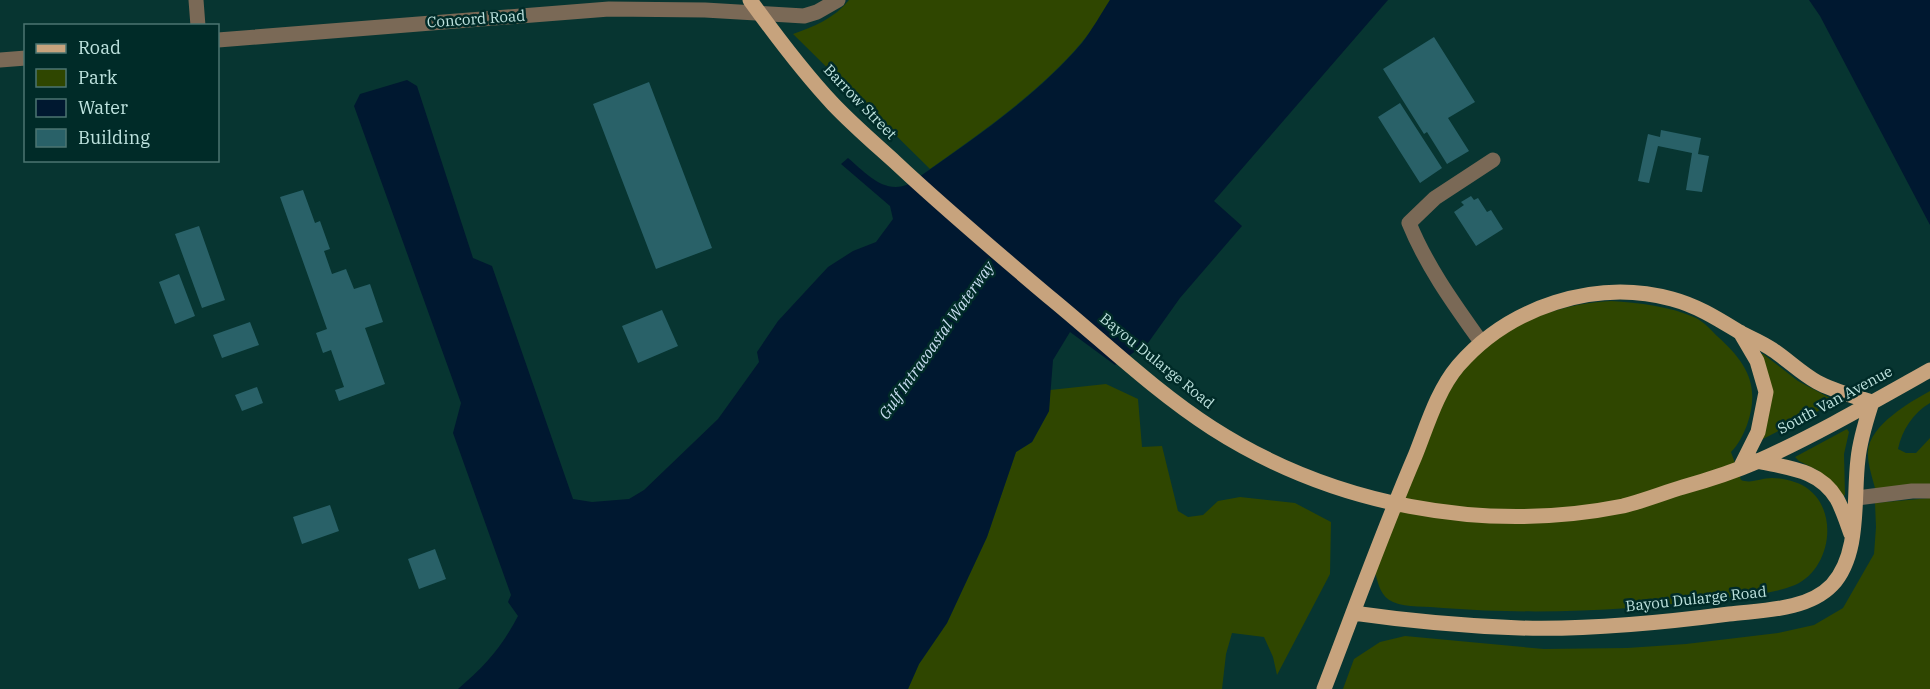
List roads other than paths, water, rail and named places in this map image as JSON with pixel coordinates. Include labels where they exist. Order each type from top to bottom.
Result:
[{"type":"main road","name":"Barrow Street","points":[[750,0],[784,47],[834,105],[956,219]]},
{"type":"main road","name":"Bayou Dularge Road","points":[[956,219],[1157,387],[1203,421],[1253,452],[1315,480],[1403,506],[1441,512],[1496,516],[1574,513],[1625,505],[1701,482],[1756,461]]},
{"type":"main road","points":[[1324,689],[1386,524],[1443,388],[1457,368],[1481,342],[1532,311],[1567,298],[1606,292],[1638,292],[1671,299],[1702,309],[1772,350],[1818,383],[1872,402]]},
{"type":"main road","points":[[1740,332],[1757,361],[1766,392],[1758,432],[1740,468]]},
{"type":"main road","name":"South Van Avenue","points":[[1756,461],[1930,370]]},
{"type":"main road","name":"Bayou Dularge Road","points":[[1353,613],[1418,622],[1522,628],[1629,625],[1776,609],[1806,602],[1832,585],[1843,568],[1852,537],[1860,441],[1872,402]]},
{"type":"main road","points":[[1756,461],[1809,472],[1826,483],[1838,500],[1852,537]]},
{"type":"street","points":[[196,0],[198,24]]},
{"type":"street","name":"Concord Road","points":[[219,40],[609,9],[705,10],[804,16],[817,12],[838,0]]},
{"type":"street","points":[[0,60],[24,58]]},
{"type":"street","points":[[1481,342],[1450,299],[1421,251],[1409,223],[1436,198],[1493,160]]},
{"type":"street","points":[[1857,498],[1930,491]]},
{"type":"water","name":"Gulf Intracoastal Waterway","points":[[1110,0],[1388,0],[1214,201],[1242,226],[1180,298],[1148,343],[1115,365],[1070,332],[1053,360],[1049,411],[1032,442],[1016,452],[987,537],[947,623],[919,664],[908,689],[458,689],[492,656],[518,616],[508,602],[511,595],[453,433],[461,403],[354,106],[360,94],[407,80],[417,86],[473,258],[492,266],[573,499],[592,502],[629,499],[644,490],[718,419],[759,362],[757,352],[778,321],[828,267],[853,251],[876,242],[893,219],[890,206],[841,164],[848,158],[883,185],[900,187],[909,184],[1000,119],[1043,83],[1082,43]]},
{"type":"water","points":[[1809,0],[1930,0],[1930,225],[1820,16]]}]
